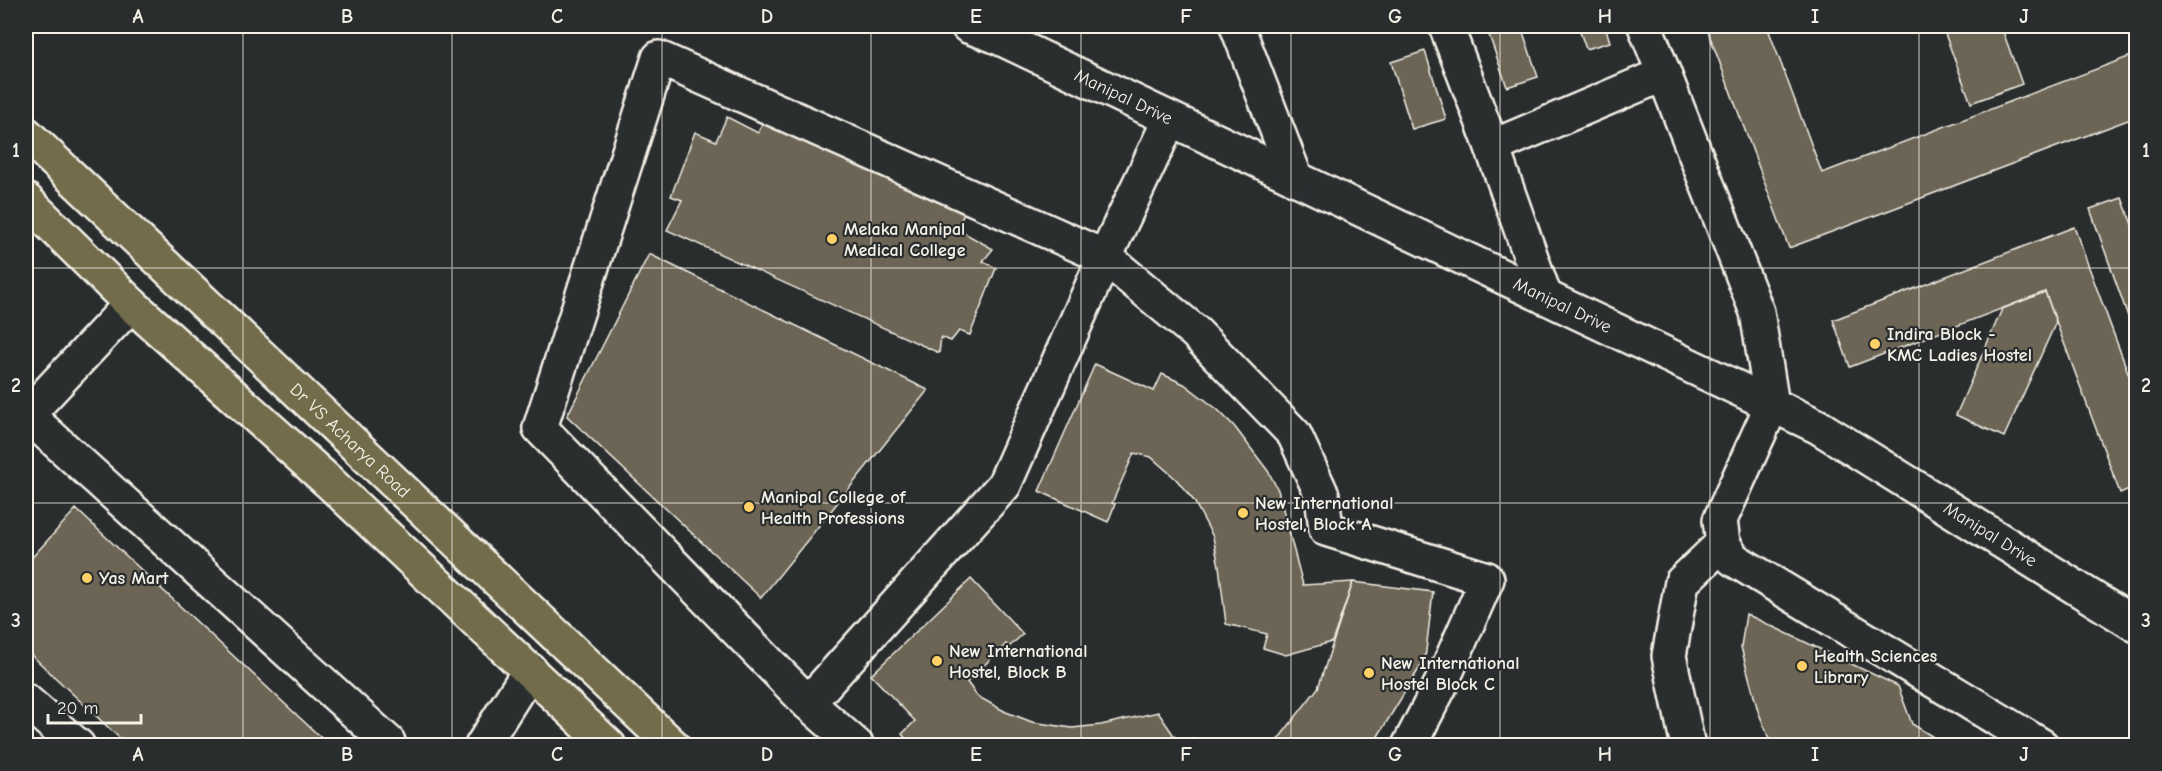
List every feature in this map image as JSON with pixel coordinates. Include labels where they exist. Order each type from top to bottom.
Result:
[{"type":"main road","name":"Dr VS Acharya Road","points":[[26,134],[674,746]]},
{"type":"main road","points":[[26,200],[131,304],[329,482],[609,746]]},
{"type":"street","name":"Manipal Drive","points":[[968,26],[996,36],[1817,426],[2136,625]]},
{"type":"street","points":[[1237,26],[1296,179]]},
{"type":"street","points":[[1446,26],[1545,297]]},
{"type":"street","points":[[1645,26],[1757,312],[1772,405],[1720,520],[1723,543],[1733,559],[2042,746]]},
{"type":"street","points":[[857,746],[808,703],[540,428],[659,58],[1105,257],[1195,332],[1294,434],[1323,495],[1326,529],[1487,579],[1441,684],[1409,746]]},
{"type":"street","points":[[1492,147],[1664,74]]},
{"type":"street","points":[[808,703],[1004,485],[1105,257],[1170,120]]},
{"type":"street","points":[[131,304],[26,415],[388,742],[386,746]]},
{"type":"street","points":[[1688,746],[1669,656],[1682,582],[1723,543]]},
{"type":"street","points":[[482,746],[530,670]]},
{"type":"street","points":[[26,700],[78,746]]},
{"type":"building","points":[[1486,26],[1521,26],[1538,77],[1507,87]]},
{"type":"building","points":[[1578,26],[1605,26],[1610,42],[1586,49]]},
{"type":"building","points":[[1706,26],[1767,26],[1822,173],[2136,54],[2136,117],[1789,248]]},
{"type":"building","points":[[1942,26],[2001,26],[2022,84],[1971,103]]},
{"type":"building","points":[[1425,51],[1446,119],[1412,129],[1391,62]]},
{"type":"building","name":"Melaka Manipal Medical College","points":[[765,116],[965,211],[957,229],[993,249],[983,261],[996,268],[970,335],[959,331],[951,341],[941,337],[939,353],[667,230],[682,200],[671,196],[695,132],[716,141],[727,117],[758,133]]},
{"type":"building","points":[[2122,198],[2136,235],[2136,339],[2090,209]]},
{"type":"building","name":"Indira Block - KMC Ladies Hostel","points":[[2074,227],[2136,394],[2136,486],[2120,493],[2045,292],[1850,367],[1833,320]]},
{"type":"building","name":"Manipal College of Health Professions","points":[[649,254],[928,390],[761,598],[567,416]]},
{"type":"building","points":[[2045,292],[2056,322],[2004,437],[1956,415],[2002,309]]},
{"type":"building","name":"New International Hostel, Block A","points":[[1095,364],[1154,391],[1162,374],[1184,384],[1217,409],[1234,426],[1268,471],[1278,490],[1303,585],[1353,582],[1332,642],[1286,655],[1263,648],[1267,634],[1226,624],[1213,537],[1194,501],[1176,479],[1151,457],[1134,453],[1112,503],[1115,504],[1108,522],[1039,491]]},
{"type":"building","points":[[76,509],[330,746],[128,746],[26,650],[26,564]]},
{"type":"building","name":"New International Hostel, Block B","points":[[971,579],[1023,634],[1009,647],[1006,644],[967,682],[977,696],[1006,712],[1032,722],[1072,728],[1101,725],[1158,712],[1181,746],[912,746],[902,734],[915,721],[871,675]]},
{"type":"building","name":"New International Hostel Block C","points":[[1353,582],[1433,592],[1425,659],[1372,746],[1273,746],[1318,688]]},
{"type":"building","name":"Health Sciences Library","points":[[1746,614],[1898,686],[1912,724],[1948,746],[1772,746],[1758,711],[1741,647]]},
{"type":"building","points":[[1193,738],[1198,746],[1183,746]]},
{"type":"place","name":"Melaka Manipal Medical College","points":[[832,239]]},
{"type":"place","name":"Indira Block - KMC Ladies Hostel","points":[[1875,344]]},
{"type":"place","name":"Manipal College of Health Professions","points":[[749,507]]},
{"type":"place","name":"New International Hostel, Block A","points":[[1243,513]]},
{"type":"place","name":"Yas Mart","points":[[87,578]]},
{"type":"place","name":"New International Hostel, Block B","points":[[937,661]]},
{"type":"place","name":"Health Sciences Library","points":[[1802,666]]},
{"type":"place","name":"New International Hostel Block C","points":[[1369,673]]}]
